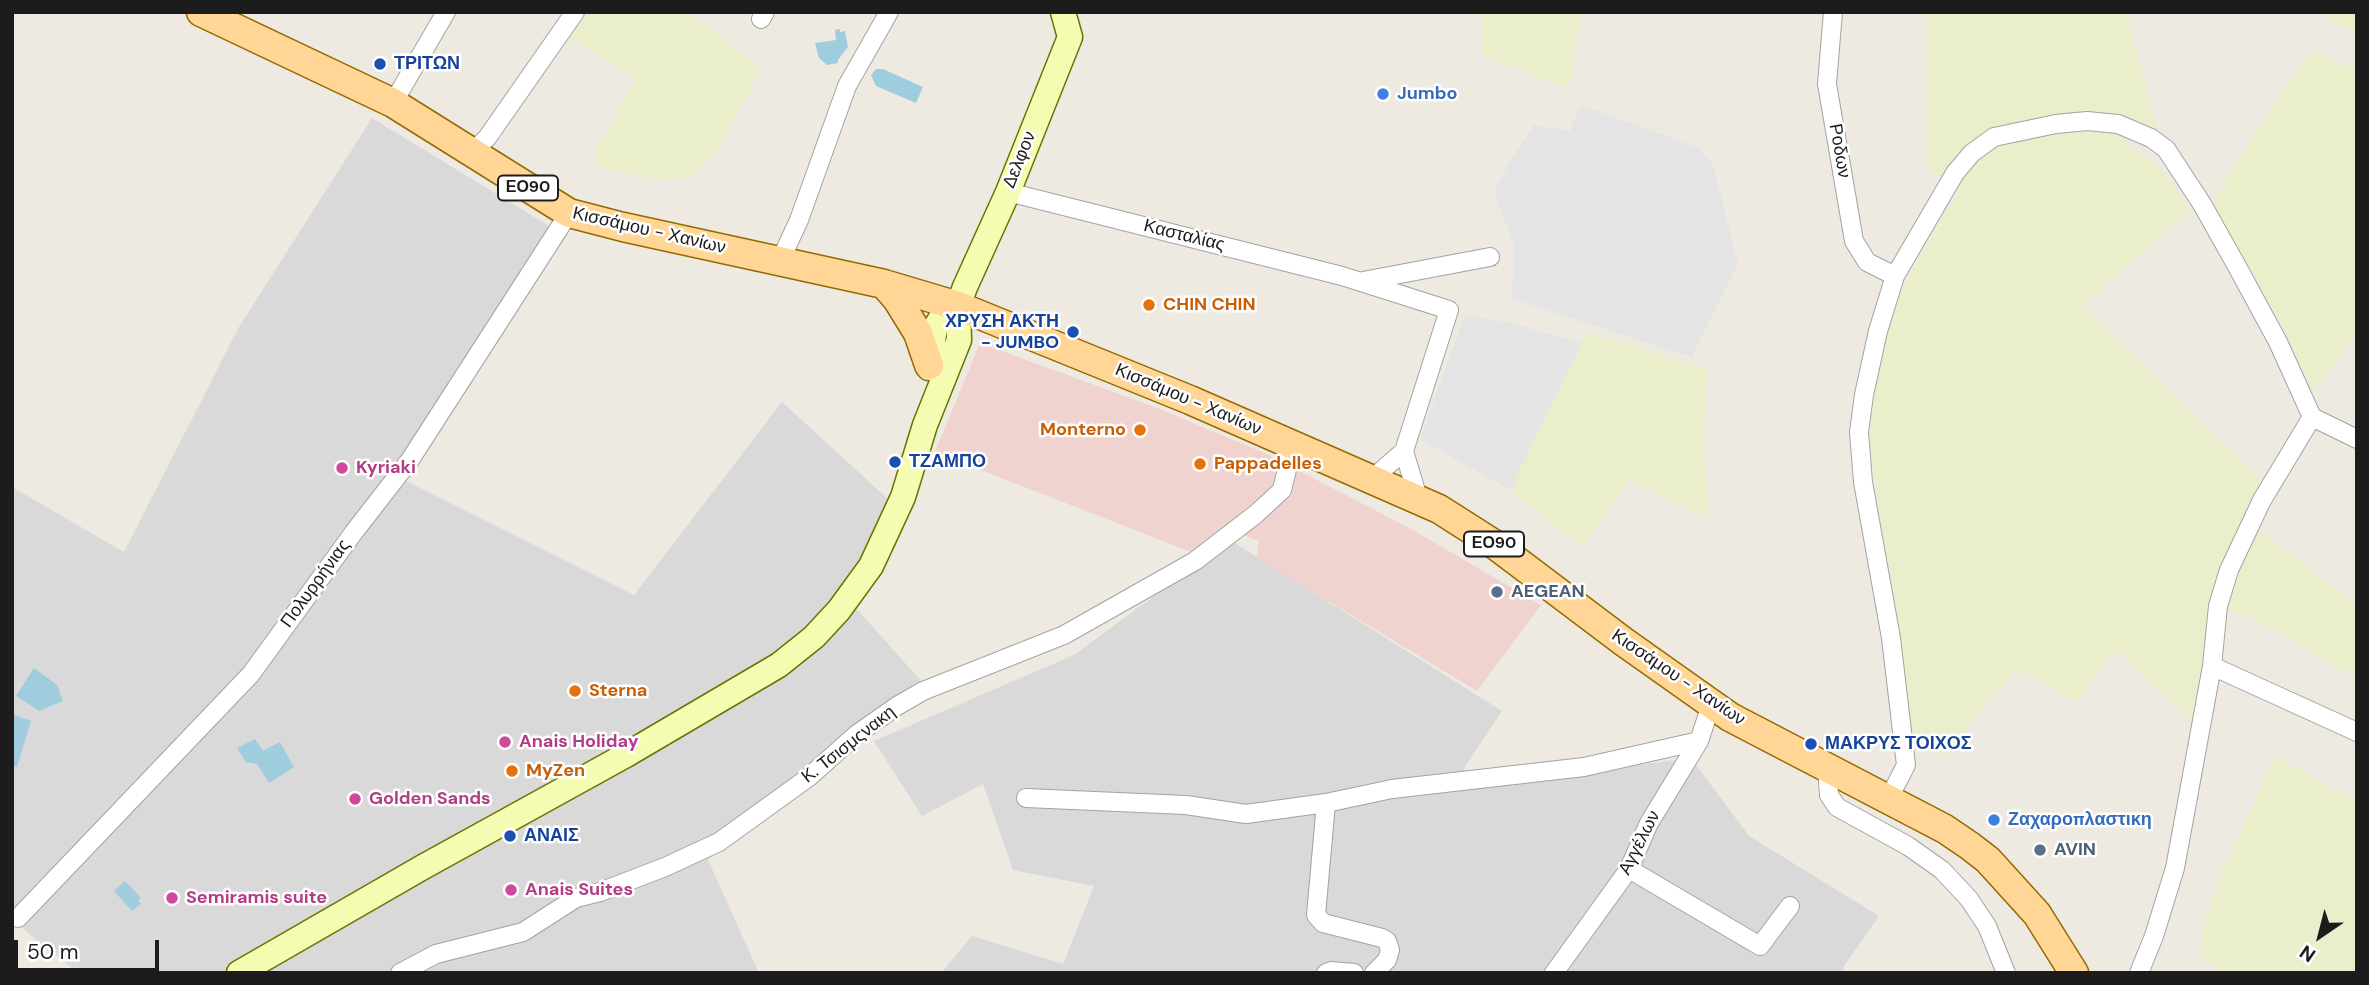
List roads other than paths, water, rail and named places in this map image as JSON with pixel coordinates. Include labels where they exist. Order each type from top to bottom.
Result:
[{"type":"main road","name":"Κισσάμου - Χανίων","points":[[201,12],[393,103],[569,213],[884,284],[958,306],[1190,400],[1418,498],[1489,540],[1711,705],[1945,829],[1988,860],[2037,914],[2074,973]]},
{"type":"main road","points":[[884,284],[897,299],[918,333],[929,365]]},
{"type":"street","points":[[393,103],[446,12]]},
{"type":"street","points":[[471,153],[487,138],[575,12]]},
{"type":"street","points":[[780,261],[799,220],[847,86],[889,12]]},
{"type":"street","name":"Δελφον","points":[[958,306],[1070,37],[1063,12]]},
{"type":"street","name":"Ροδων","points":[[1833,12],[1827,84],[1854,241],[1867,261],[1892,275]]},
{"type":"street","points":[[1888,800],[1906,765],[1891,638],[1863,482],[1860,432],[1864,394],[1892,275],[1955,173],[1972,153],[1994,137],[2056,124],[2087,121],[2118,124],[2151,138],[2166,149],[2202,204],[2239,270],[2278,342],[2312,417],[2357,439]]},
{"type":"street","name":"Κασταλίας","points":[[1008,191],[1359,282],[1449,310],[1404,451]]},
{"type":"street","name":"Πολυρρήνιας","points":[[19,918],[251,674],[410,460],[569,213]]},
{"type":"street","name":"Κασταλίας","points":[[1359,282],[1490,257]]},
{"type":"street","points":[[925,425],[929,365],[935,328],[941,318],[958,306]]},
{"type":"street","points":[[248,970],[626,755],[779,665],[796,652],[832,618],[871,566],[900,504],[925,425],[958,340],[958,306]]},
{"type":"street","points":[[2139,973],[2154,936],[2175,868],[2212,666],[2218,606],[2230,570],[2262,500],[2312,417]]},
{"type":"street","name":"Κ. Τσισμςνακη","points":[[400,973],[436,954],[523,932],[576,898],[600,892],[665,867],[719,842],[809,777],[857,734],[897,706],[923,691],[1064,635],[1195,561],[1256,514],[1282,490],[1293,445]]},
{"type":"street","points":[[1371,479],[1404,451],[1418,498]]},
{"type":"street","points":[[2212,666],[2357,732]]},
{"type":"street","name":"Αγγέλων","points":[[1554,973],[1629,869],[1649,823],[1699,741],[1711,705]]},
{"type":"street","points":[[1026,798],[1186,805],[1246,814],[1326,803],[1392,789],[1584,767],[1699,741]]},
{"type":"street","points":[[1828,767],[1829,795],[1836,807],[1908,846],[1942,870],[1969,899],[1987,926],[2006,973]]},
{"type":"street","points":[[1326,803],[1316,915],[1323,923],[1387,942],[1390,950],[1387,960],[1374,973]]},
{"type":"street","points":[[1629,869],[1760,946],[1790,906]]},
{"type":"street","points":[[1326,973],[1354,973]]},
{"type":"water","points":[[840,29],[840,32],[845,31],[848,47],[838,63],[827,65],[819,58],[815,43],[836,40],[835,30]]},
{"type":"water","points":[[876,69],[883,69],[923,87],[916,103],[876,86],[871,75]]},
{"type":"water","points":[[34,668],[57,685],[63,701],[39,711],[16,696]]},
{"type":"water","points":[[12,714],[31,721],[17,767],[12,765]]},
{"type":"water","points":[[255,739],[263,751],[280,742],[294,767],[269,783],[257,764],[246,762],[237,748]]},
{"type":"water","points":[[125,881],[141,898],[138,901],[141,904],[132,911],[114,891]]},
{"type":"place","name":"ΤΡΙΤΩΝ","points":[[380,64]]},
{"type":"place","name":"Jumbo","points":[[1383,94]]},
{"type":"place","name":"CHIN CHIN","points":[[1149,305]]},
{"type":"place","name":"ΧΡΥΣΗ ΑΚΤΗ - JUMBO","points":[[1073,332]]},
{"type":"place","name":"Monterno","points":[[1140,430]]},
{"type":"place","name":"ΤΖΑΜΠΟ","points":[[895,462]]},
{"type":"place","name":"Pappadelles","points":[[1200,464]]},
{"type":"place","name":"Kyriaki","points":[[342,468]]},
{"type":"place","name":"AEGEAN","points":[[1497,592]]},
{"type":"place","name":"Sterna","points":[[575,691]]},
{"type":"place","name":"Anais Holiday","points":[[505,742]]},
{"type":"place","name":"ΜΑΚΡΥΣ ΤΟΙΧΟΣ","points":[[1811,744]]},
{"type":"place","name":"MyZen","points":[[512,771]]},
{"type":"place","name":"Golden Sands","points":[[355,799]]},
{"type":"place","name":"Ζαχαροπλαστικη","points":[[1994,820]]},
{"type":"place","name":"ΑΝΑΙΣ","points":[[510,836]]},
{"type":"place","name":"AVIN","points":[[2040,850]]},
{"type":"place","name":"Anais Suites","points":[[511,890]]},
{"type":"place","name":"Semiramis suite","points":[[172,898]]}]
